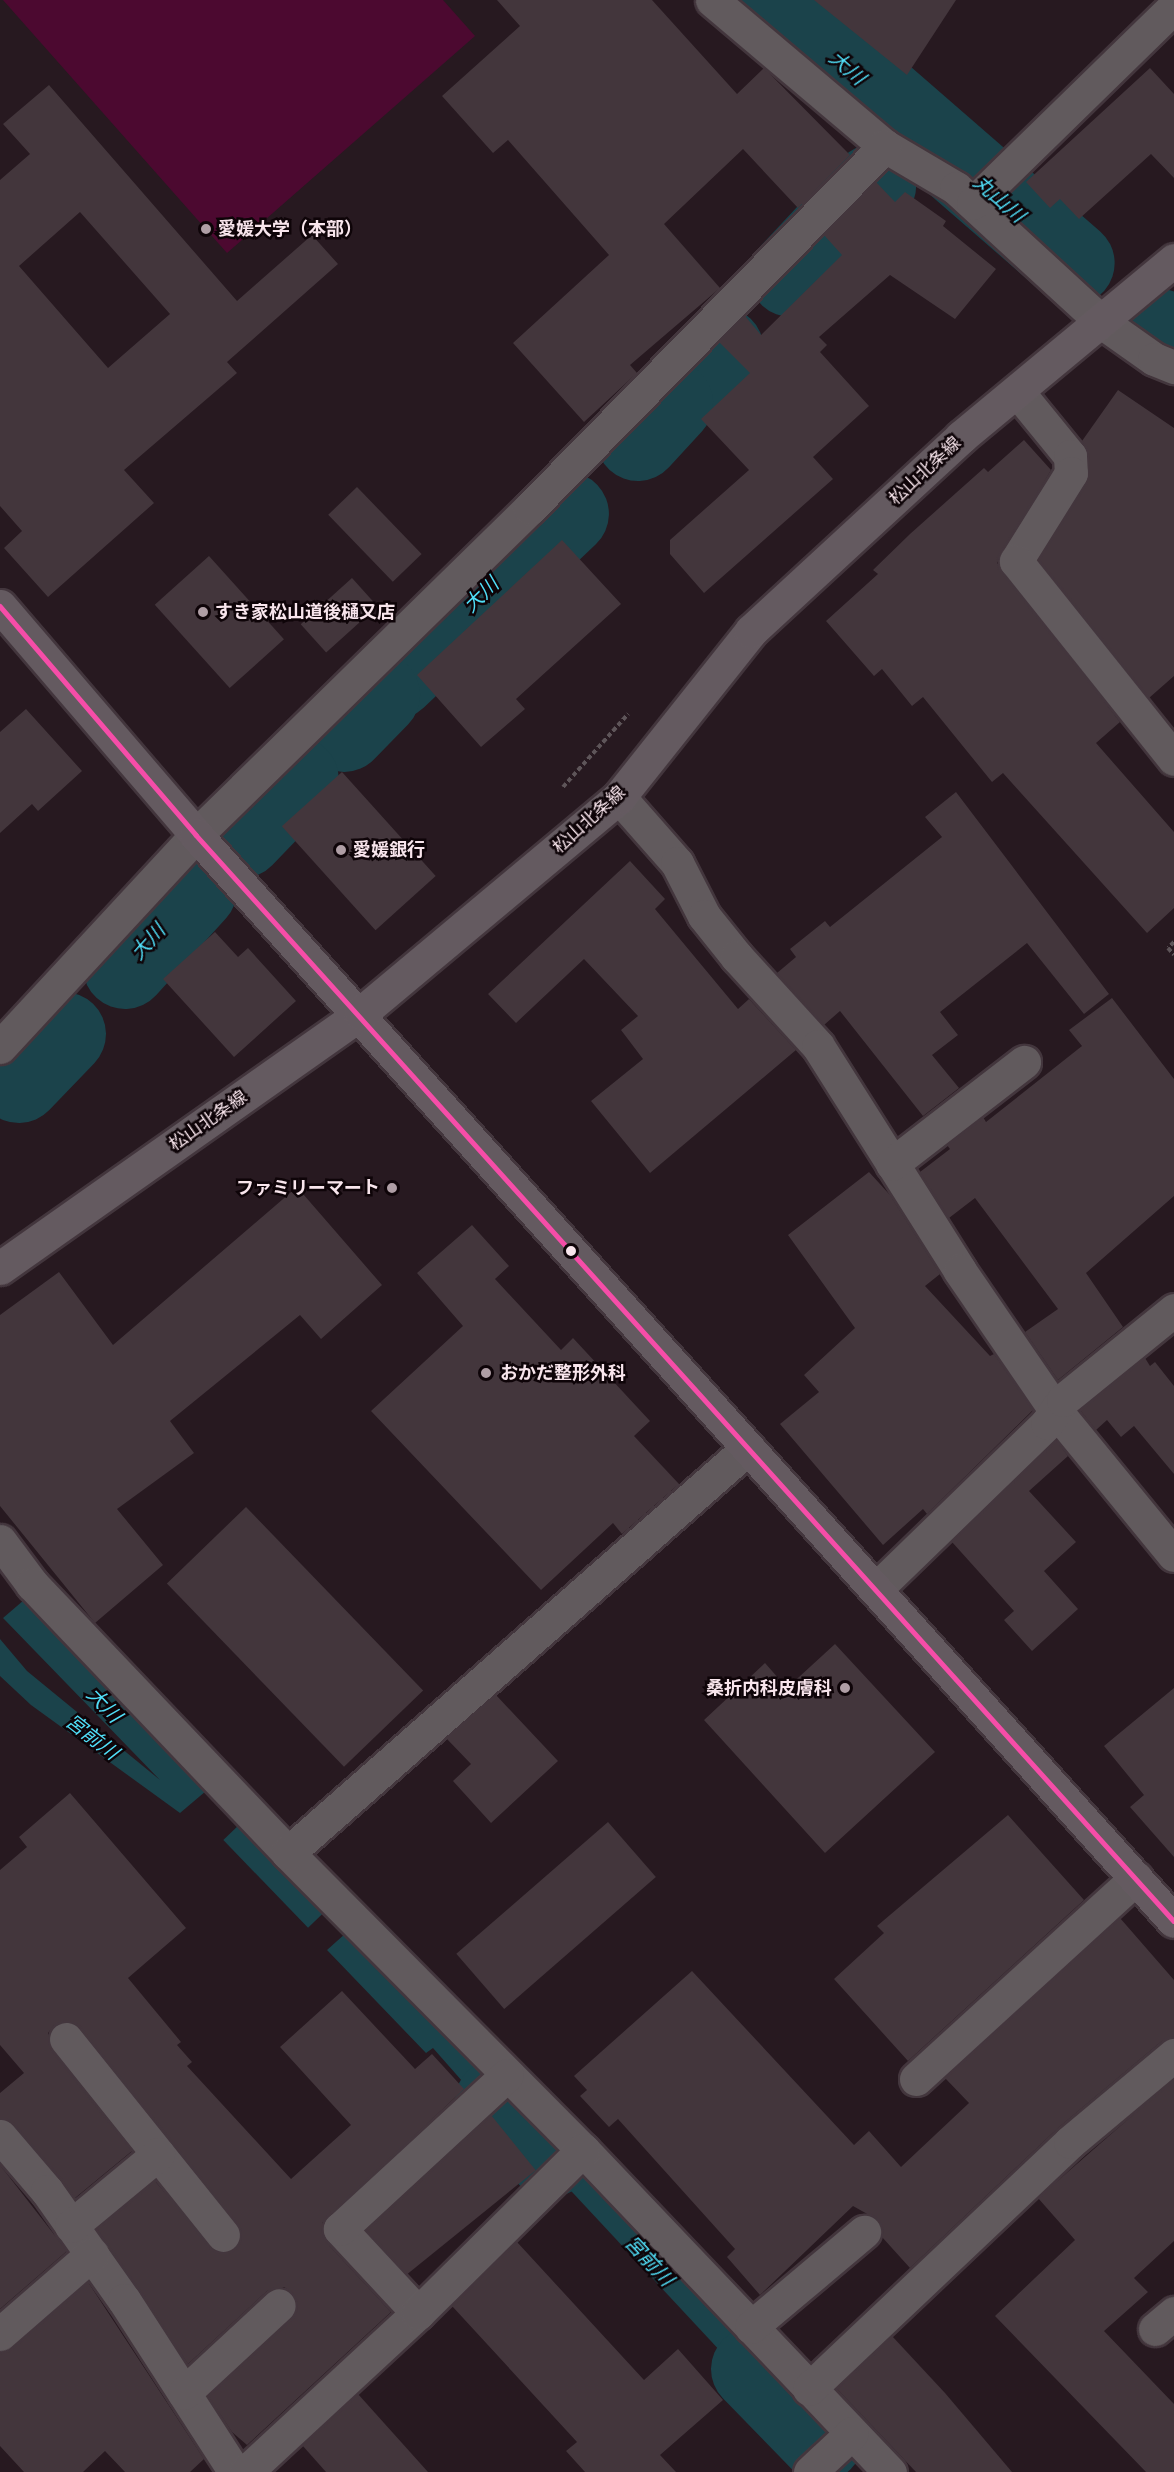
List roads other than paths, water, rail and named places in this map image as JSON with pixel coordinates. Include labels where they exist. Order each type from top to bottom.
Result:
[{"type":"main road","name":"松山北条線","points":[[0,1268],[361,1013],[619,797],[751,631],[961,437],[1103,323],[1174,260]]},
{"type":"main road","points":[[0,606],[196,835],[361,1013],[748,1448],[1174,1921]]},
{"type":"street","points":[[712,0],[885,146],[956,188],[974,202],[1103,323],[1154,359],[1174,367]]},
{"type":"street","points":[[974,202],[1174,7]]},
{"type":"street","points":[[0,1047],[196,835],[530,508],[885,146]]},
{"type":"street","points":[[1017,392],[1070,456],[1071,473],[1016,561],[1174,759]]},
{"type":"street","points":[[619,797],[677,862],[704,916],[737,957],[818,1046],[892,1164],[1056,1411],[1174,1555]]},
{"type":"street","points":[[892,1164],[1024,1062]]},
{"type":"street","points":[[876,1589],[1056,1411],[1174,1310]]},
{"type":"street","points":[[288,1853],[748,1448]]},
{"type":"street","points":[[0,1541],[32,1584],[288,1853],[583,2150],[890,2472]]},
{"type":"street","points":[[916,2079],[1136,1878]]},
{"type":"street","points":[[66,2039],[223,2235]]},
{"type":"street","points":[[809,2389],[1070,2142],[1174,2055]]},
{"type":"street","points":[[418,2313],[340,2229],[507,2075]]},
{"type":"street","points":[[0,2136],[92,2254],[235,2472]]},
{"type":"street","points":[[246,2472],[418,2313],[583,2150]]},
{"type":"street","points":[[71,2226],[158,2154]]},
{"type":"street","points":[[751,2327],[864,2232]]},
{"type":"street","points":[[0,2334],[92,2254]]},
{"type":"street","points":[[184,2393],[279,2305]]},
{"type":"street","points":[[810,2472],[852,2433]]},
{"type":"water","points":[[24,1600],[206,1791],[180,1813],[31,1705],[0,1676],[0,1639],[27,1671],[160,1780],[3,1618]]},
{"type":"water","points":[[242,1822],[327,1910],[308,1928],[223,1840]]},
{"type":"water","points":[[346,1933],[485,2077],[470,2090],[433,2048],[426,2053],[327,1950]]},
{"type":"water","points":[[583,2173],[733,2334],[718,2348],[568,2187]]},
{"type":"waterway","name":"大川","points":[[770,0],[1073,263]]},
{"type":"waterway","name":"大川","points":[[791,275],[874,186]]},
{"type":"waterway","name":"丸山川","points":[[1157,330],[1174,339]]},
{"type":"waterway","name":"大川","points":[[686,387],[722,349]]},
{"type":"waterway","name":"大川","points":[[638,439],[671,403]]},
{"type":"waterway","name":"大川","points":[[395,677],[567,514]]},
{"type":"waterway","name":"大川","points":[[344,730],[378,695]]},
{"type":"waterway","name":"大川","points":[[242,836],[297,779]]},
{"type":"waterway","name":"大川","points":[[125,967],[195,890]]},
{"type":"waterway","name":"大川","points":[[19,1081],[64,1034]]},
{"type":"waterway","name":"宮前川","points":[[497,2101],[550,2156]]},
{"type":"waterway","name":"宮前川","points":[[753,2369],[821,2439]]},
{"type":"place","name":"愛媛大学（本部）","points":[[206,229]]},
{"type":"place","name":"すき家松山道後樋又店","points":[[203,612]]},
{"type":"place","name":"愛媛銀行","points":[[341,850]]},
{"type":"place","name":"ファミリーマート","points":[[392,1188]]},
{"type":"place","name":"おかだ整形外科","points":[[486,1373]]},
{"type":"place","name":"桑折内科皮膚科","points":[[845,1688]]}]
